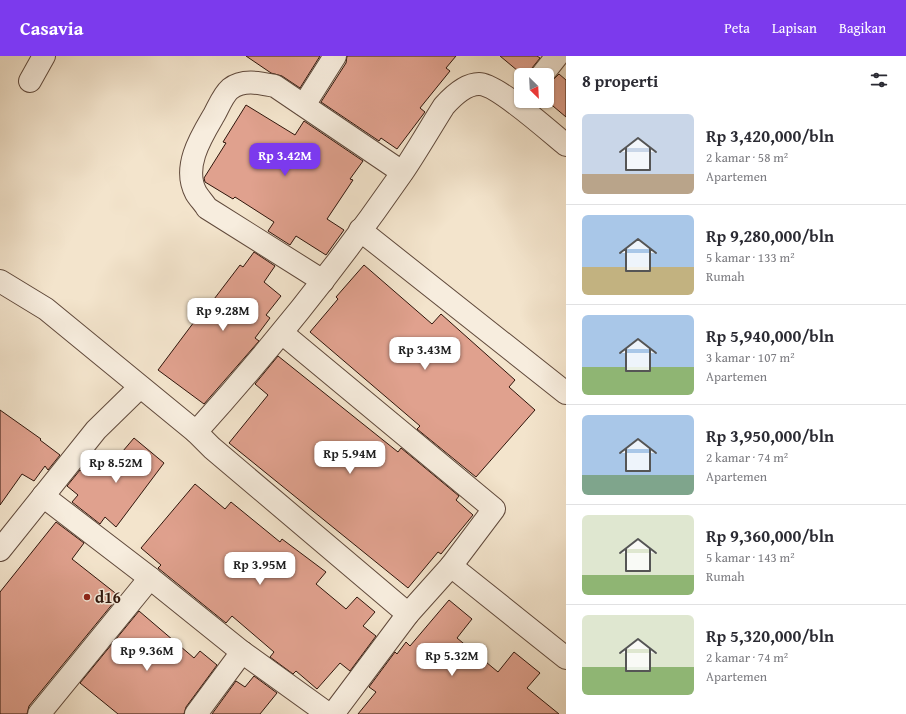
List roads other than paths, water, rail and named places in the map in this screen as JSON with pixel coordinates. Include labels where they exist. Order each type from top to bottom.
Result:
[{"type":"street","points":[[30,81],[44,56]]},
{"type":"street","points":[[304,105],[335,56]]},
{"type":"street","points":[[548,68],[557,56]]},
{"type":"street","points":[[322,281],[207,208],[196,193],[192,182],[192,158],[211,121],[230,90],[248,83],[258,82],[275,86],[402,172]]},
{"type":"street","points":[[196,432],[282,333],[322,281],[402,172],[444,106],[451,98],[468,87],[481,84],[488,85],[514,100]]},
{"type":"street","points":[[525,108],[566,145]]},
{"type":"street","points":[[360,230],[566,393]]},
{"type":"street","points":[[0,281],[46,309],[196,432],[212,448],[408,614]]},
{"type":"street","points":[[282,333],[494,509],[451,566],[408,614],[333,714]]},
{"type":"street","points":[[0,550],[96,430],[140,387]]},
{"type":"street","points":[[43,496],[150,578],[242,652],[328,714]]},
{"type":"street","points":[[451,566],[566,658]]},
{"type":"street","points":[[39,714],[150,578]]},
{"type":"street","points":[[196,714],[242,652]]},
{"type":"place","name":"d16","points":[[87,597]]}]
